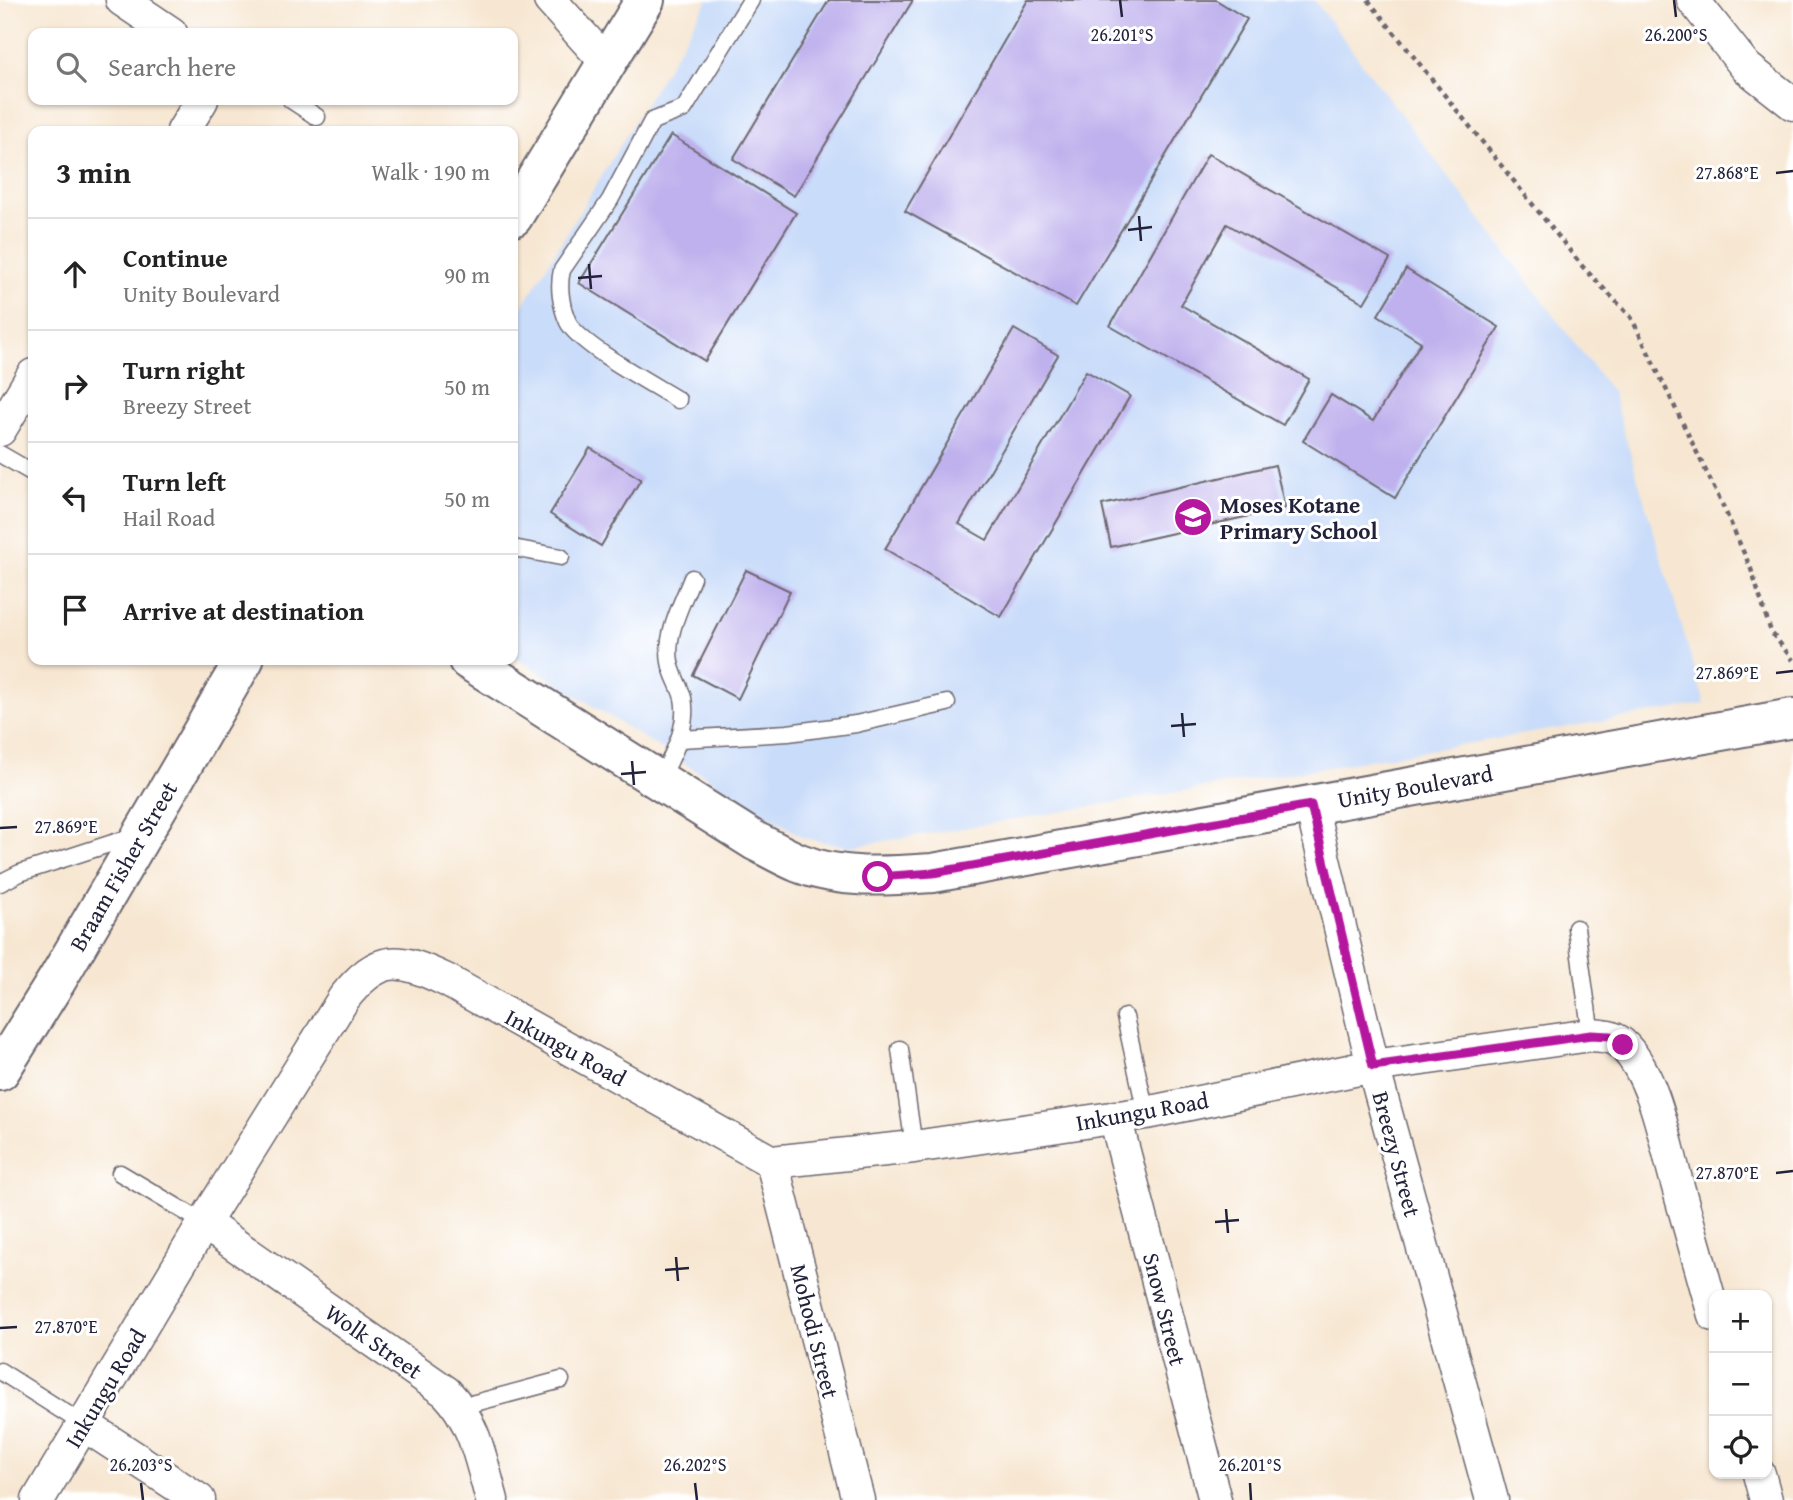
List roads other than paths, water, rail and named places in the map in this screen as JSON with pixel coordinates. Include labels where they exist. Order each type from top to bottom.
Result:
[{"type":"street","points":[[122,0],[164,28]]},
{"type":"street","points":[[550,0],[607,63]]},
{"type":"street","points":[[518,209],[645,0]]},
{"type":"street","points":[[1693,0],[1746,68],[1793,104]]},
{"type":"street","points":[[186,126],[199,105]]},
{"type":"street","points":[[0,430],[28,383]]},
{"type":"street","name":"Braam Fisher Street","points":[[0,1071],[57,980],[241,665]]},
{"type":"street","name":"Unity Boulevard","points":[[476,665],[755,841],[800,864],[842,874],[878,877],[933,873],[1793,718]]},
{"type":"street","name":"Breezy Street","points":[[1311,805],[1373,1066],[1492,1500]]},
{"type":"street","name":"Inkungu Road","points":[[38,1500],[204,1223],[344,998],[372,969],[388,963],[408,965],[446,980],[772,1162],[914,1147],[1131,1115],[1373,1066],[1591,1035]]},
{"type":"street","points":[[1591,1035],[1610,1036],[1623,1045],[1635,1060],[1646,1082],[1659,1118],[1709,1297]]},
{"type":"street","name":"Snow Street","points":[[1131,1115],[1215,1500]]},
{"type":"street","name":"Mohodi Street","points":[[772,1162],[858,1500]]},
{"type":"street","name":"Wolk Street","points":[[204,1223],[446,1392],[460,1407],[471,1429],[492,1500]]},
{"type":"street","points":[[83,1424],[199,1500]]},
{"type":"street","points":[[1760,1479],[1766,1500]]},
{"type":"lane","points":[[678,400],[591,346],[569,324],[558,283],[562,270],[610,200],[652,121],[684,109],[751,0]]},
{"type":"lane","points":[[299,105],[317,117]]},
{"type":"lane","points":[[0,454],[28,470]]},
{"type":"lane","points":[[518,549],[561,557]]},
{"type":"lane","points":[[660,780],[680,739],[685,718],[683,698],[670,662],[671,636],[692,578]]},
{"type":"lane","points":[[680,739],[788,733],[856,724],[947,704]]},
{"type":"lane","points":[[0,883],[20,873],[143,833]]},
{"type":"lane","points":[[1576,928],[1591,1035]]},
{"type":"lane","points":[[1125,1017],[1131,1115]]},
{"type":"lane","points":[[900,1049],[914,1147]]},
{"type":"lane","points":[[120,1173],[204,1223]]},
{"type":"lane","points":[[0,1371],[83,1424]]},
{"type":"lane","points":[[460,1407],[561,1380]]},
{"type":"place","name":"Moses Kotane Primary School","points":[[1193,517]]}]
